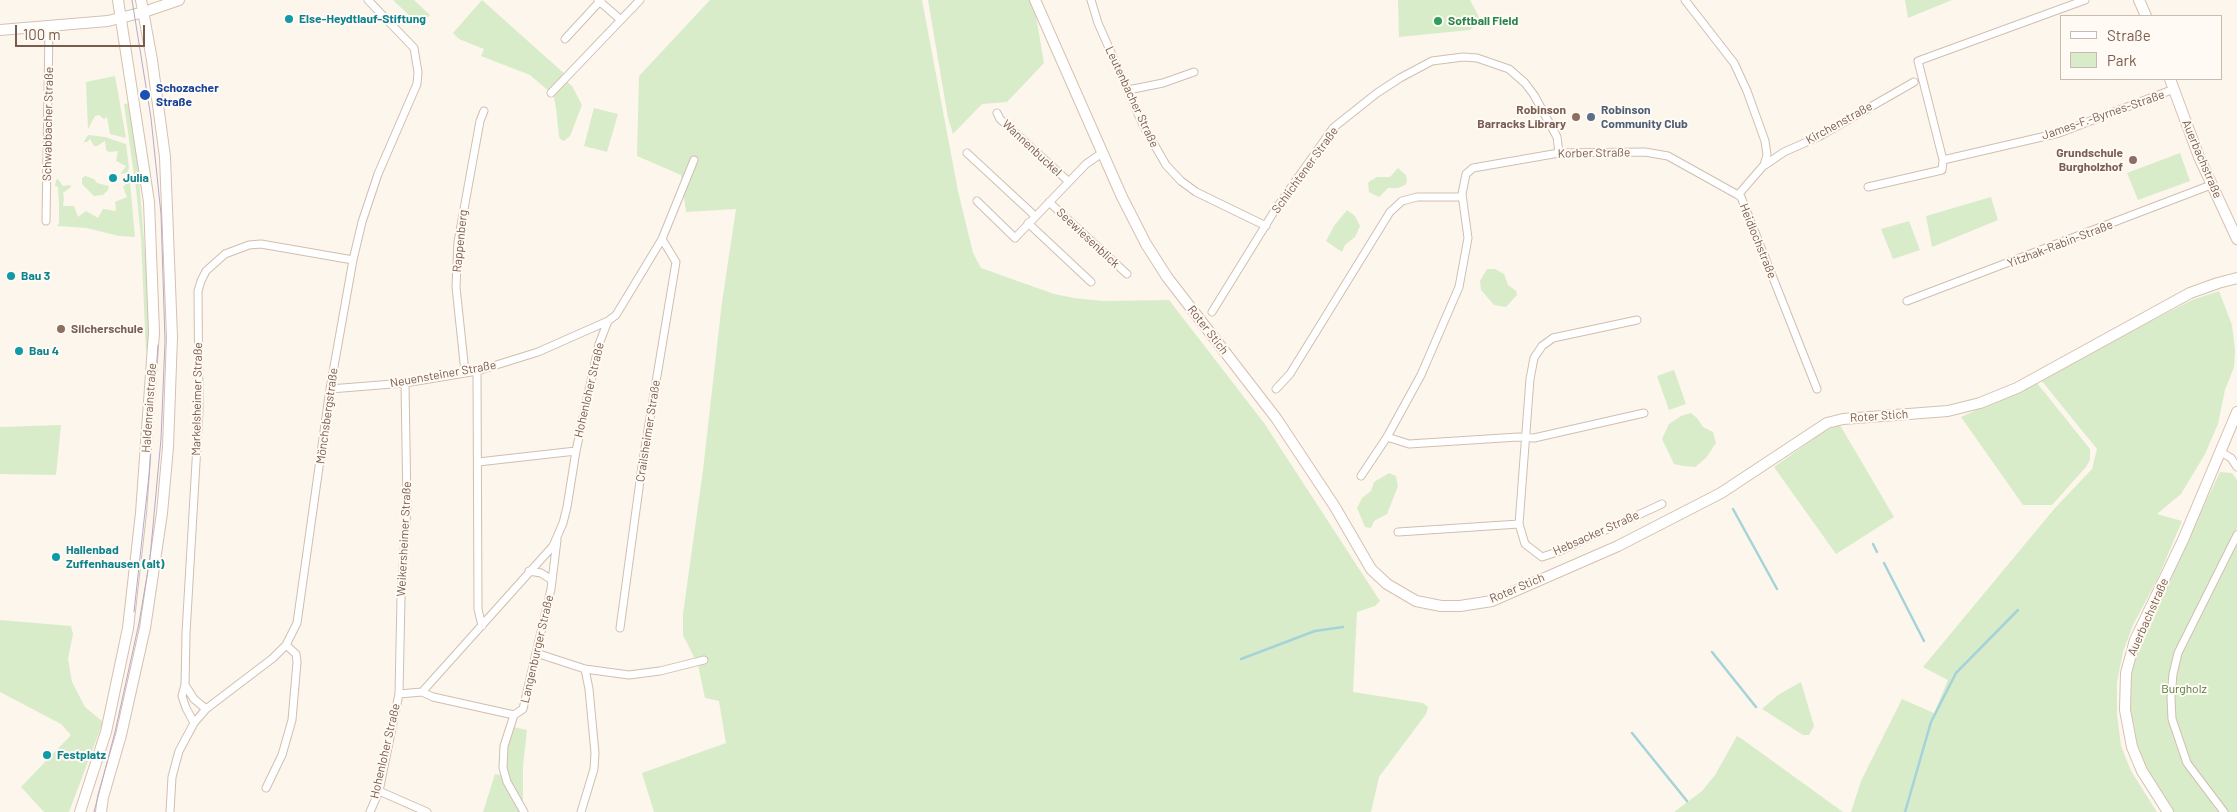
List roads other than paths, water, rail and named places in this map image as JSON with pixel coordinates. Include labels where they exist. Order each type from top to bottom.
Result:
[{"type":"main road","name":"Haldenrainstraße","points":[[80,812],[106,732],[128,628],[142,514],[154,340],[149,202],[118,0]]},
{"type":"main road","name":"Haldenrainstraße","points":[[101,812],[121,736],[145,628],[161,522],[168,448],[172,337],[165,157],[141,0]]},
{"type":"main road","points":[[0,30],[49,27],[122,18],[179,0]]},
{"type":"main road","name":"Roter Stich","points":[[1035,0],[1102,153],[1146,244],[1167,277],[1276,418],[1335,507],[1371,569],[1387,584],[1416,601],[1441,606],[1460,606],[1492,601],[1618,546],[1720,493],[1827,423],[1843,419],[1948,412],[1980,403],[2024,384],[2190,293],[2237,278]]},
{"type":"main road","points":[[2139,0],[2146,15]]},
{"type":"main road","name":"Auerbachstraße","points":[[2170,80],[2211,185],[2237,239]]},
{"type":"main road","name":"Auerbachstraße","points":[[2168,812],[2142,771],[2132,748],[2125,710],[2126,674],[2136,640],[2183,540],[2237,412]]},
{"type":"street","name":"Mönchsbergstraße","points":[[170,812],[172,777],[179,751],[194,723],[206,709],[274,658],[286,645],[296,623],[300,606],[330,389],[353,260],[364,214],[388,150],[413,95],[418,72],[414,48],[368,0]]},
{"type":"street","points":[[565,39],[600,0],[621,20]]},
{"type":"street","points":[[551,93],[640,0]]},
{"type":"street","name":"Leutenbacher Straße","points":[[1092,0],[1098,23],[1128,90],[1156,150],[1172,173],[1196,192],[1266,226]]},
{"type":"street","points":[[1685,0],[1699,20],[1726,50],[1742,79],[1765,141],[1767,155],[1764,165]]},
{"type":"street","points":[[1943,160],[1918,61],[2085,0]]},
{"type":"street","name":"Schwabbacher Straße","points":[[46,221],[49,27]]},
{"type":"street","name":"Schlichtener Straße","points":[[1212,312],[1297,177],[1333,128],[1400,78],[1432,61],[1463,57],[1477,58],[1510,69],[1525,83],[1534,95],[1557,138],[1559,153]]},
{"type":"street","points":[[1128,90],[1163,84],[1194,72]]},
{"type":"street","name":"Kirchenstraße","points":[[1764,165],[1784,152],[1818,136],[1914,82]]},
{"type":"street","name":"James-F.-Byrnes-Straße","points":[[1868,187],[1942,170],[1943,160],[2059,133],[2174,89]]},
{"type":"street","name":"Rappenberg","points":[[465,372],[456,286],[458,242],[480,121],[484,111]]},
{"type":"street","name":"Wannenbuckel","points":[[997,113],[1000,119],[1068,181]]},
{"type":"street","name":"Korber Straße","points":[[1361,476],[1387,437],[1421,375],[1459,287],[1468,238],[1462,197],[1464,181],[1469,170],[1559,153],[1645,152],[1668,156],[1738,195]]},
{"type":"street","points":[[967,153],[1034,216]]},
{"type":"street","points":[[977,201],[1015,238],[1068,181],[1086,164],[1102,153]]},
{"type":"street","name":"Hohenloher Straße","points":[[370,812],[379,791],[398,694],[422,692],[547,553],[558,536],[567,507],[576,451],[599,344],[608,321],[616,315],[662,239],[694,160]]},
{"type":"street","name":"Heidlochstraße","points":[[1764,165],[1738,195],[1741,197],[1817,389]]},
{"type":"street","name":"Yitzhak-Rabin-Straße","points":[[1907,301],[2211,185]]},
{"type":"street","points":[[1276,390],[1290,374],[1390,212],[1402,201],[1417,197],[1462,197]]},
{"type":"street","name":"Seewiesenblick","points":[[1050,202],[1127,274]]},
{"type":"street","points":[[1028,223],[1091,282]]},
{"type":"street","name":"Crailsheimer Straße","points":[[620,628],[642,466],[676,262],[662,239]]},
{"type":"street","name":"Markelsheimer Straße","points":[[194,723],[182,696],[185,685],[186,632],[199,411],[198,307],[201,281],[206,271],[225,254],[249,245],[261,244],[353,260]]},
{"type":"street","name":"Hebsacker Straße","points":[[1637,320],[1553,338],[1542,346],[1534,358],[1530,379],[1519,524],[1525,544],[1542,557],[1560,551],[1662,504]]},
{"type":"street","name":"Neuensteiner Straße","points":[[330,389],[405,383],[477,371],[538,352],[608,321]]},
{"type":"street","points":[[477,371],[478,608],[482,626]]},
{"type":"street","name":"Weikersheimer Straße","points":[[398,694],[401,598],[407,507],[405,383]]},
{"type":"street","points":[[1387,437],[1409,444],[1526,438],[1550,435],[1644,413]]},
{"type":"street","points":[[478,462],[576,451]]},
{"type":"street","points":[[2221,452],[2231,458],[2237,467]]},
{"type":"street","points":[[1398,532],[1519,524]]},
{"type":"street","points":[[2224,812],[2187,763],[2172,719],[2170,698],[2178,653],[2237,535]]},
{"type":"street","name":"Langenburger Straße","points":[[524,812],[512,794],[503,768],[504,746],[514,715],[523,709],[552,580],[558,536]]},
{"type":"street","points":[[529,572],[542,573],[552,580]]},
{"type":"street","points":[[266,788],[285,747],[292,720],[297,662],[296,654],[286,645]]},
{"type":"street","points":[[536,653],[585,669],[612,674],[642,675],[704,660]]},
{"type":"street","points":[[581,812],[594,769],[595,753],[589,689],[585,669]]},
{"type":"street","points":[[185,685],[194,700],[206,709]]},
{"type":"street","points":[[422,692],[433,697],[514,715]]},
{"type":"street","points":[[379,791],[427,812]]},
{"type":"waterway","points":[[1733,509],[1777,589]]},
{"type":"waterway","points":[[1873,544],[1877,552]]},
{"type":"waterway","points":[[1884,563],[1924,641]]},
{"type":"waterway","points":[[1905,812],[1931,722],[1956,673],[2018,610]]},
{"type":"waterway","points":[[1241,659],[1315,631],[1343,627]]},
{"type":"waterway","points":[[1712,652],[1756,707]]},
{"type":"waterway","points":[[1632,733],[1687,801]]},
{"type":"tram line","points":[[94,812],[115,732],[139,623],[150,558],[161,439],[165,341],[161,214],[151,118],[132,0]]},
{"type":"tram line","points":[[134,612],[149,475],[158,345]]},
{"type":"place","name":"Else-Heydtlauf-Stiftung","points":[[289,19]]},
{"type":"place","name":"Softball Field","points":[[1438,21]]},
{"type":"place","name":"Schozacher Straße","points":[[145,95]]},
{"type":"place","name":"Robinson Barracks Library","points":[[1576,117]]},
{"type":"place","name":"Robinson Community Club","points":[[1591,117]]},
{"type":"place","name":"Grundschule Burgholzhof","points":[[2133,160]]},
{"type":"place","name":"Julia","points":[[113,178]]},
{"type":"place","name":"Bau 3","points":[[11,276]]},
{"type":"place","name":"Silcherschule","points":[[61,329]]},
{"type":"place","name":"Bau 4","points":[[19,351]]},
{"type":"place","name":"Hallenbad Zuffenhausen (alt)","points":[[56,557]]},
{"type":"place","name":"Festplatz","points":[[47,755]]},
{"type":"park label","name":"Burgholz","points":[[2184,689]]}]
